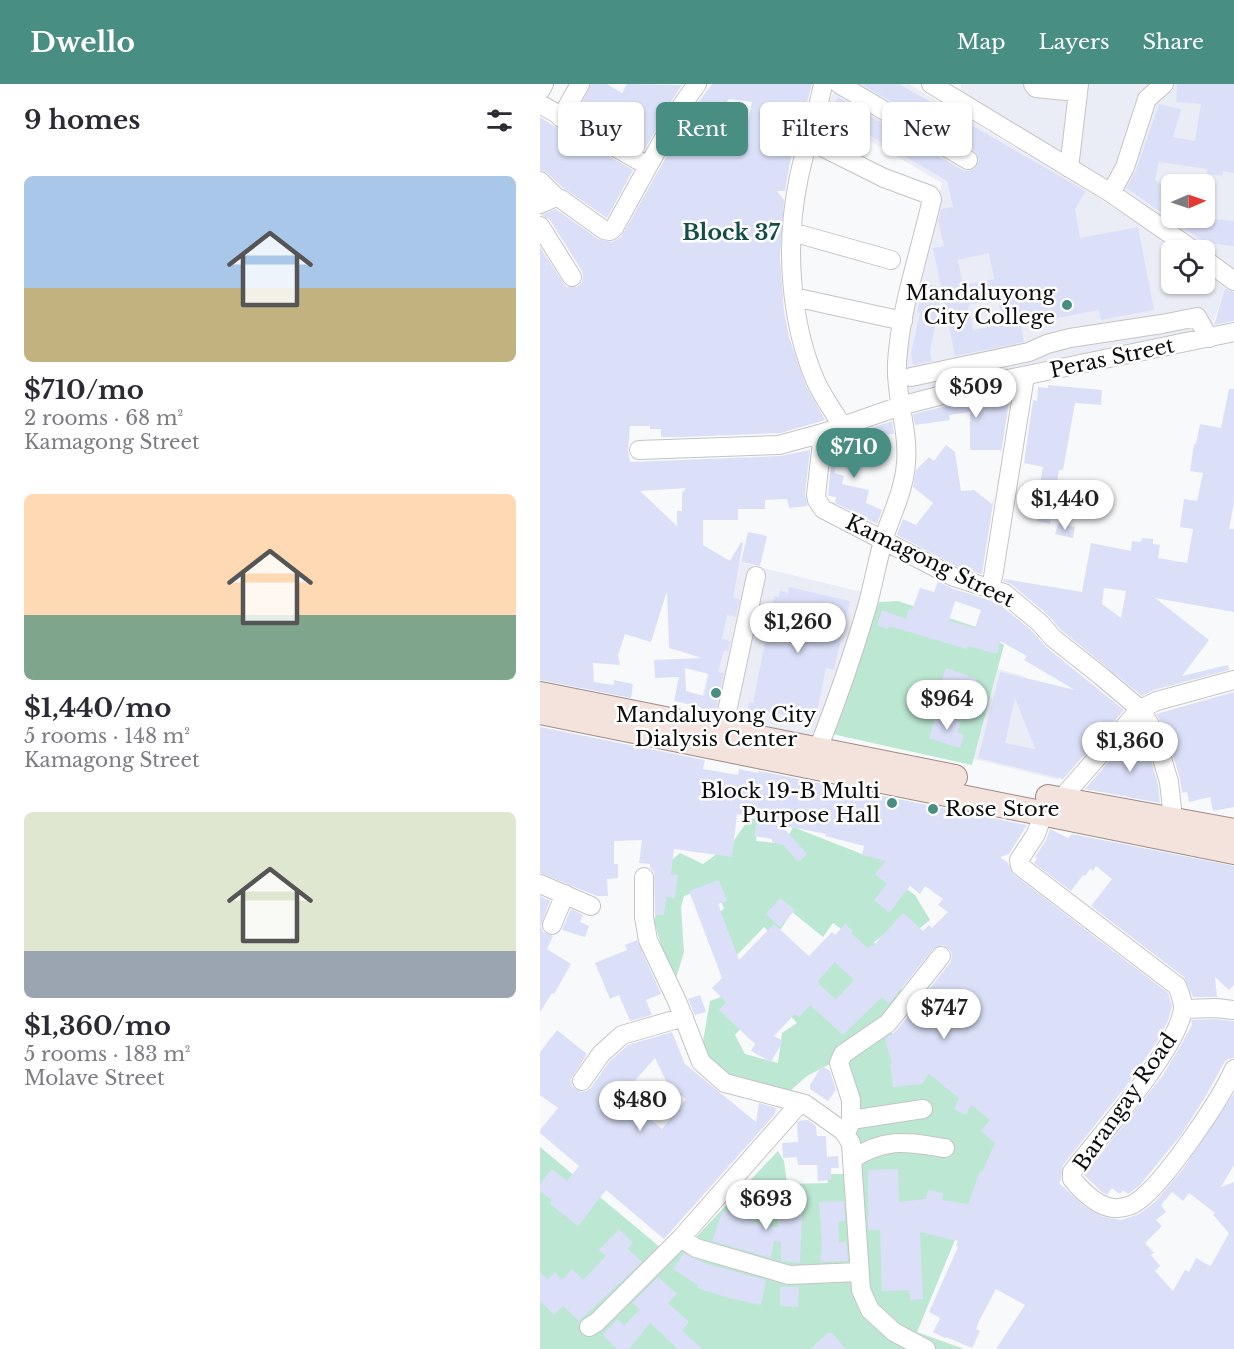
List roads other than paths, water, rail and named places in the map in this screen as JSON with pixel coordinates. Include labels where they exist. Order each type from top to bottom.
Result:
[{"type":"main road","points":[[540,694],[723,730],[823,756],[1053,804],[1234,852]]},
{"type":"main road","points":[[540,712],[823,756]]},
{"type":"main road","points":[[1053,804],[1170,819],[1234,831]]},
{"type":"street","points":[[540,91],[544,84]]},
{"type":"street","points":[[570,102],[580,84]]},
{"type":"street","points":[[540,181],[548,200],[561,199],[604,230],[610,231],[615,228],[682,105],[697,84]]},
{"type":"street","points":[[819,102],[823,84]]},
{"type":"street","points":[[839,84],[968,160]]},
{"type":"street","points":[[1033,84],[1036,88],[1078,88],[1069,168]]},
{"type":"street","points":[[1110,193],[1125,167],[1147,99],[1164,84]]},
{"type":"street","points":[[934,85],[1110,193],[1178,240]]},
{"type":"street","points":[[540,104],[558,116]]},
{"type":"street","points":[[630,156],[648,166]]},
{"type":"street","points":[[804,156],[797,183],[792,232],[797,322],[807,360],[817,384],[842,425]]},
{"type":"street","points":[[823,756],[884,540],[903,483],[906,440],[900,406],[897,364],[903,321],[932,199],[930,195],[884,178],[840,156]]},
{"type":"street","points":[[540,226],[572,277]]},
{"type":"street","points":[[792,232],[891,260]]},
{"type":"street","points":[[1215,267],[1234,281]]},
{"type":"street","points":[[794,297],[903,321]]},
{"type":"street","points":[[911,377],[1029,352],[1070,338],[1197,317],[1209,338]]},
{"type":"street","name":"Peras Street","points":[[639,450],[779,445],[823,433],[900,406],[943,395],[1234,332]]},
{"type":"street","points":[[942,370],[943,395]]},
{"type":"street","points":[[993,577],[1025,376]]},
{"type":"street","name":"Kamagong Street","points":[[823,433],[816,495],[819,505],[954,577],[1004,593],[1033,616],[1053,638],[1140,709],[1154,730],[1169,782],[1172,808],[1170,819]]},
{"type":"street","points":[[723,730],[756,576]]},
{"type":"street","points":[[1053,804],[1067,792],[1140,709],[1157,701],[1234,680]]},
{"type":"street","name":"Barangay Road","points":[[1053,804],[1019,860],[1020,866],[1177,986],[1182,997],[1183,1009],[1178,1028],[1151,1071],[1072,1172],[1072,1179],[1095,1202],[1114,1209],[1135,1203],[1156,1185],[1193,1137],[1234,1069]]},
{"type":"street","points":[[644,877],[644,917],[648,940],[684,1017],[701,1062],[717,1078],[725,1083],[805,1104],[848,1127],[923,1109]]},
{"type":"street","points":[[540,884],[591,906]]},
{"type":"street","points":[[552,925],[564,894]]},
{"type":"street","points":[[926,1349],[894,1332],[870,1310],[861,1290],[848,1127],[851,1100],[840,1058],[888,1023],[941,956]]},
{"type":"street","points":[[1183,1009],[1234,1010]]},
{"type":"street","points":[[582,1081],[601,1054],[622,1035],[684,1017]]},
{"type":"street","points":[[589,1327],[597,1322],[681,1238],[800,1103]]},
{"type":"street","points":[[852,1159],[869,1149],[887,1143],[945,1148]]},
{"type":"street","points":[[681,1238],[696,1248],[789,1275],[859,1272]]},
{"type":"place","name":"Mandaluyong City College","points":[[1067,305]]},
{"type":"place","name":"Mandaluyong City Dialysis Center","points":[[716,693]]},
{"type":"place","name":"Block 19-B Multi Purpose Hall","points":[[892,803]]},
{"type":"place","name":"Rose Store","points":[[933,809]]},
{"type":"district","name":"Block 37","points":[[731,232]]}]
